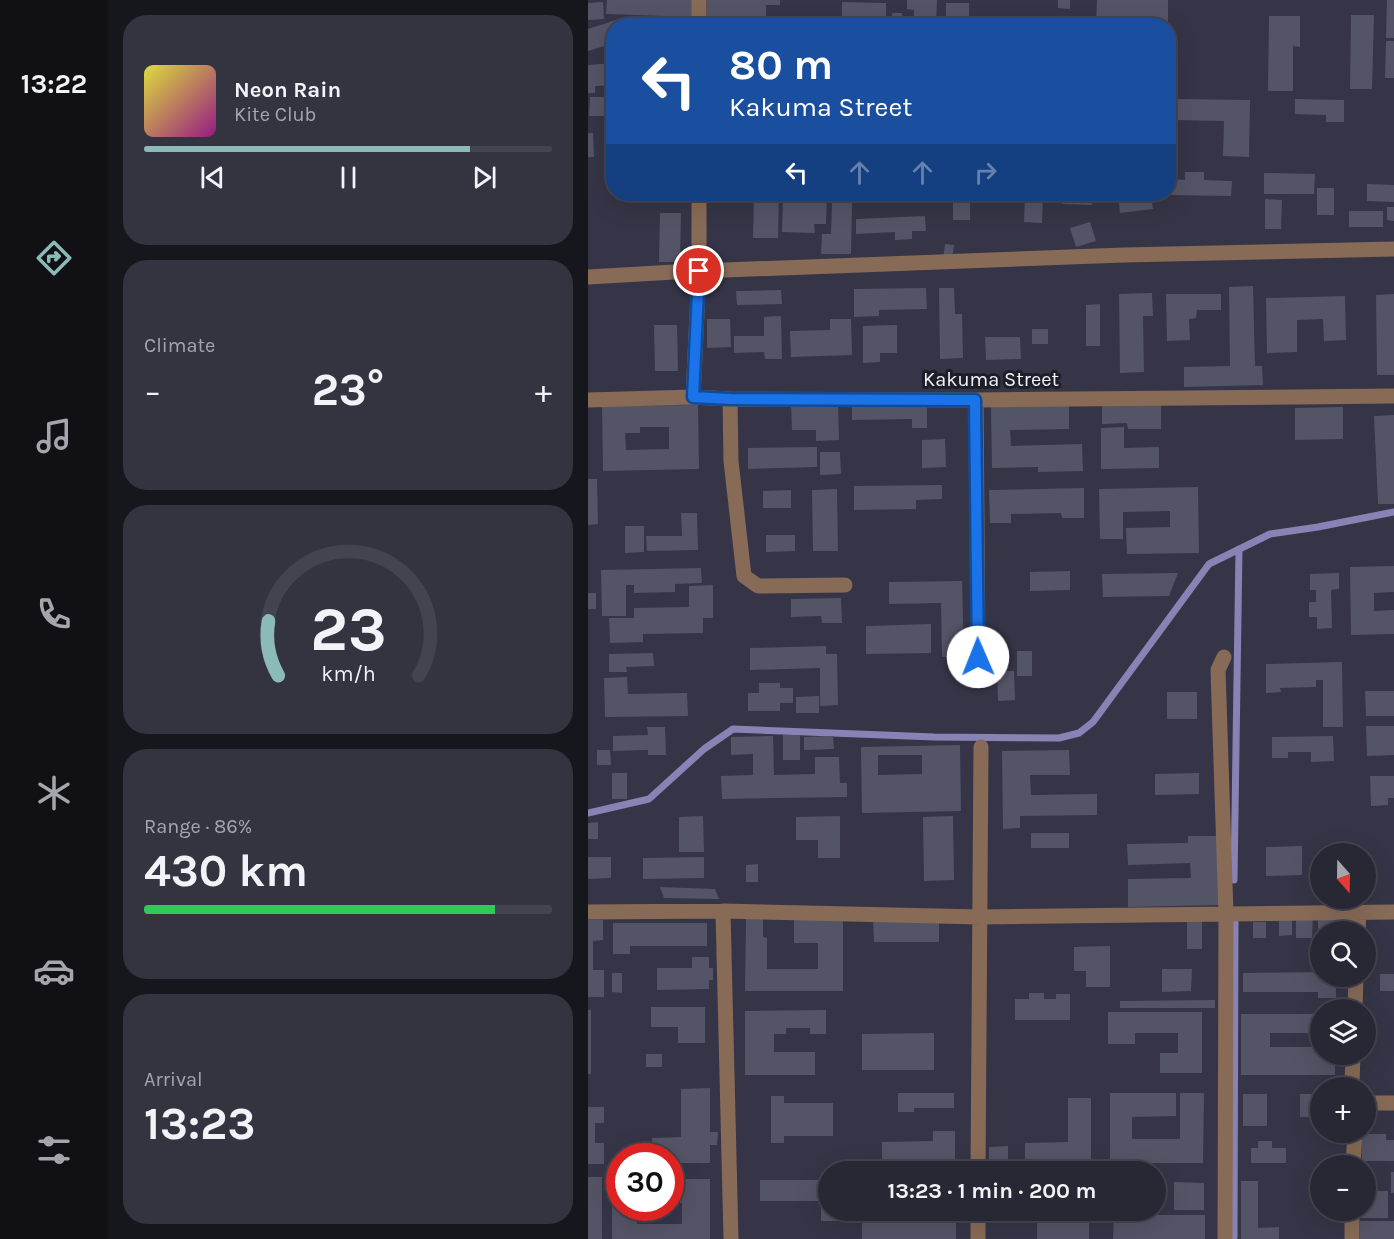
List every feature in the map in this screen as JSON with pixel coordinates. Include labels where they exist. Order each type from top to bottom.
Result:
[{"type":"street","points":[[699,0],[699,18]]},
{"type":"street","points":[[693,397],[699,271],[699,201]]},
{"type":"street","points":[[588,277],[1124,255],[1394,249]]},
{"type":"street","name":"Kakuma Street","points":[[588,399],[693,397],[975,400],[1394,396]]},
{"type":"street","points":[[730,399],[731,461],[744,576],[758,585],[845,585]]},
{"type":"street","points":[[975,400],[978,657]]},
{"type":"street","points":[[1224,657],[1218,670],[1226,914],[1225,1239]]},
{"type":"street","points":[[978,1161],[981,747]]},
{"type":"street","points":[[723,911],[731,1239]]},
{"type":"street","points":[[588,912],[723,911],[981,917],[1394,912]]},
{"type":"street","points":[[1359,912],[1359,921]]},
{"type":"street","points":[[1376,1103],[1394,1103]]},
{"type":"street","points":[[978,1221],[978,1239]]},
{"type":"street","points":[[1352,1221],[1352,1239]]},
{"type":"building","points":[[607,0],[693,0],[693,17],[606,14]]},
{"type":"building","points":[[707,0],[780,0],[780,5],[766,5],[766,18],[707,16]]},
{"type":"building","points":[[907,0],[937,0],[936,18],[914,18],[914,10],[907,9]]},
{"type":"building","points":[[1058,0],[1070,0],[1070,9],[1058,8]]},
{"type":"building","points":[[1097,0],[1168,0],[1168,18],[1096,18]]},
{"type":"building","points":[[1387,0],[1394,0],[1394,38],[1386,38]]},
{"type":"building","points":[[603,2],[604,19],[588,20],[588,3]]},
{"type":"building","points":[[842,2],[886,3],[886,18],[842,18]]},
{"type":"building","points":[[946,3],[969,3],[969,18],[946,18]]},
{"type":"building","points":[[892,13],[902,13],[902,18],[892,18]]},
{"type":"building","points":[[1351,15],[1374,15],[1372,89],[1350,89]]},
{"type":"building","points":[[1269,16],[1300,16],[1300,47],[1293,46],[1293,91],[1268,91]]},
{"type":"building","points":[[606,23],[606,45],[588,51],[588,29]]},
{"type":"building","points":[[1386,41],[1394,41],[1394,78],[1385,78]]},
{"type":"building","points":[[606,64],[606,85],[595,86],[595,93],[588,93],[588,65]]},
{"type":"building","points":[[590,97],[606,97],[606,116],[589,116]]},
{"type":"building","points":[[1176,99],[1250,100],[1249,157],[1223,156],[1224,121],[1176,120]]},
{"type":"building","points":[[1295,99],[1344,100],[1344,122],[1326,122],[1326,115],[1295,114]]},
{"type":"building","points":[[588,133],[593,133],[594,157],[588,157]]},
{"type":"building","points":[[1185,172],[1204,172],[1204,180],[1232,181],[1231,196],[1176,195],[1176,179],[1185,180]]},
{"type":"building","points":[[1264,173],[1315,174],[1314,194],[1264,194]]},
{"type":"building","points":[[1367,184],[1394,185],[1394,202],[1367,201]]},
{"type":"building","points":[[1317,188],[1334,188],[1334,215],[1317,215]]},
{"type":"building","points":[[1265,199],[1282,200],[1281,229],[1265,229]]},
{"type":"building","points":[[754,201],[779,201],[778,238],[753,238]]},
{"type":"building","points":[[783,201],[827,201],[826,224],[814,224],[815,233],[782,232]]},
{"type":"building","points":[[953,201],[987,201],[970,202],[970,220],[953,220]]},
{"type":"building","points":[[1025,201],[1043,201],[1042,223],[1024,222]]},
{"type":"building","points":[[1062,201],[1092,201],[1092,205],[1062,204]]},
{"type":"building","points":[[1119,201],[1152,201],[1153,209],[1120,213]]},
{"type":"building","points":[[832,203],[852,203],[851,254],[821,254],[822,234],[831,234]]},
{"type":"building","points":[[1387,207],[1394,207],[1394,221],[1387,220]]},
{"type":"building","points":[[1349,211],[1383,211],[1383,227],[1349,227]]},
{"type":"building","points":[[660,213],[681,213],[680,262],[659,262]]},
{"type":"building","points":[[925,216],[926,231],[912,231],[912,239],[895,240],[895,232],[856,234],[856,219]]},
{"type":"building","points":[[1090,222],[1096,241],[1076,247],[1070,228]]},
{"type":"building","points":[[945,244],[954,245],[952,260],[943,259]]},
{"type":"building","points":[[1253,286],[1255,366],[1262,366],[1263,385],[1184,387],[1184,367],[1230,366],[1229,287]]},
{"type":"building","points":[[926,288],[927,309],[879,310],[879,316],[854,317],[854,289]]},
{"type":"building","points":[[939,288],[954,288],[955,314],[962,314],[963,358],[940,359]]},
{"type":"building","points":[[781,290],[782,304],[737,305],[736,291]]},
{"type":"building","points":[[1152,293],[1153,316],[1143,316],[1144,372],[1120,373],[1119,294]]},
{"type":"building","points":[[1166,294],[1221,294],[1221,310],[1197,310],[1196,318],[1189,319],[1190,340],[1167,341]]},
{"type":"building","points":[[1394,294],[1394,375],[1377,375],[1376,295]]},
{"type":"building","points":[[1345,296],[1346,340],[1324,341],[1323,319],[1297,320],[1297,352],[1267,353],[1266,298]]},
{"type":"building","points":[[1100,304],[1100,346],[1086,346],[1086,305]]},
{"type":"building","points":[[781,316],[782,359],[765,359],[764,352],[734,353],[734,336],[764,336],[764,317]]},
{"type":"building","points":[[707,319],[730,319],[731,347],[707,348]]},
{"type":"building","points":[[830,319],[851,319],[852,355],[791,357],[790,331],[830,330]]},
{"type":"building","points":[[654,325],[677,325],[678,371],[655,371]]},
{"type":"building","points":[[897,325],[897,353],[880,353],[880,362],[863,363],[863,326]]},
{"type":"building","points":[[1032,329],[1048,329],[1048,344],[1032,344]]},
{"type":"building","points":[[985,337],[1020,337],[1021,359],[986,360]]},
{"type":"building","points":[[791,403],[838,403],[839,440],[816,441],[816,430],[792,430]]},
{"type":"building","points":[[927,404],[927,428],[912,428],[912,419],[852,420],[852,406]]},
{"type":"building","points":[[1069,404],[1069,429],[1010,430],[1011,446],[1082,444],[1083,471],[1038,472],[1038,467],[992,468],[991,406]]},
{"type":"building","points":[[1161,404],[1161,429],[1128,429],[1127,423],[1102,424],[1102,405]]},
{"type":"building","points":[[698,405],[699,469],[603,471],[602,406]],"holes":[[[640,427],[669,427],[669,449],[626,450],[625,433],[640,433]]]},
{"type":"building","points":[[1343,407],[1343,439],[1295,440],[1295,408]]},
{"type":"building","points":[[1394,415],[1394,504],[1378,504],[1374,416]]},
{"type":"building","points":[[1124,427],[1124,448],[1159,447],[1159,468],[1101,469],[1101,428]]},
{"type":"building","points":[[945,439],[946,467],[922,468],[922,440]]},
{"type":"building","points":[[817,447],[817,467],[748,469],[748,448]]},
{"type":"building","points":[[820,452],[840,452],[841,474],[820,475]]},
{"type":"building","points":[[588,479],[597,479],[598,524],[588,525]]},
{"type":"building","points":[[942,485],[942,499],[916,500],[916,509],[854,510],[854,486]]},
{"type":"building","points":[[1198,487],[1199,553],[1127,554],[1126,528],[1170,527],[1170,511],[1123,512],[1123,539],[1100,539],[1099,489]]},
{"type":"building","points":[[1084,488],[1084,518],[1062,518],[1061,513],[1011,514],[1011,523],[990,523],[989,490]]},
{"type":"building","points":[[837,489],[838,551],[813,551],[812,490]]},
{"type":"building","points":[[791,490],[791,508],[763,508],[763,491]]},
{"type":"building","points":[[681,513],[697,513],[698,550],[647,551],[646,536],[682,536]]},
{"type":"building","points":[[625,526],[644,526],[644,552],[625,553]]},
{"type":"building","points":[[766,535],[795,535],[795,551],[766,552]]},
{"type":"building","points":[[1394,566],[1394,592],[1374,593],[1374,611],[1394,610],[1394,634],[1351,635],[1350,567]]},
{"type":"building","points":[[701,568],[702,583],[675,584],[675,592],[634,593],[634,585],[626,585],[626,616],[602,616],[601,570]]},
{"type":"building","points":[[1070,571],[1070,590],[1030,591],[1030,572]]},
{"type":"building","points":[[1178,573],[1169,596],[1103,597],[1102,574]]},
{"type":"building","points":[[1339,573],[1339,589],[1331,590],[1332,628],[1317,629],[1317,617],[1309,617],[1309,602],[1316,602],[1316,590],[1310,590],[1310,574]]},
{"type":"building","points":[[962,581],[964,657],[942,657],[941,603],[889,604],[889,582]]},
{"type":"building","points":[[713,585],[713,618],[703,618],[703,633],[643,634],[643,642],[610,643],[609,618],[634,618],[634,608],[689,607],[689,586]]},
{"type":"building","points":[[588,593],[596,593],[596,609],[588,609]]},
{"type":"building","points":[[841,598],[842,623],[822,623],[821,616],[791,617],[791,599]]},
{"type":"building","points":[[931,624],[931,653],[866,654],[866,626]]},
{"type":"building","points":[[826,646],[826,654],[837,654],[838,705],[820,706],[820,668],[750,670],[750,648]]},
{"type":"building","points":[[1017,651],[1032,651],[1032,676],[1017,676]]},
{"type":"building","points":[[653,653],[654,666],[626,667],[627,672],[609,672],[609,654]]},
{"type":"building","points":[[1342,662],[1343,727],[1323,727],[1323,680],[1316,680],[1316,687],[1280,688],[1281,692],[1266,693],[1266,664]]},
{"type":"building","points":[[997,671],[1014,671],[1015,700],[998,701]]},
{"type":"building","points":[[627,677],[628,694],[687,693],[688,716],[605,717],[604,678]]},
{"type":"building","points":[[759,683],[780,683],[780,688],[793,688],[793,703],[780,703],[780,711],[748,711],[748,693],[759,693]]},
{"type":"building","points":[[1365,691],[1394,691],[1394,716],[1366,716]]},
{"type":"building","points":[[1167,692],[1197,692],[1197,719],[1167,719]]},
{"type":"building","points":[[819,696],[819,713],[796,713],[796,697]]},
{"type":"building","points":[[1366,726],[1394,726],[1394,755],[1367,756]]},
{"type":"building","points":[[647,727],[665,727],[666,755],[648,755],[648,750],[613,751],[613,736],[648,735]]},
{"type":"building","points":[[783,735],[800,735],[800,760],[783,760]]},
{"type":"building","points":[[773,736],[774,775],[815,774],[815,757],[839,757],[840,783],[847,783],[847,797],[722,799],[721,776],[753,775],[753,754],[731,755],[731,737]]},
{"type":"building","points":[[833,736],[834,749],[804,750],[804,737]]},
{"type":"building","points":[[1333,736],[1334,761],[1311,762],[1311,752],[1288,752],[1288,758],[1272,758],[1272,737]]},
{"type":"building","points":[[960,745],[961,811],[862,813],[861,747]],"holes":[[[878,755],[922,755],[922,774],[878,775]]]},
{"type":"building","points":[[597,750],[610,750],[611,765],[597,765]]},
{"type":"building","points":[[1069,750],[1070,775],[1030,775],[1031,795],[1097,794],[1097,815],[1020,816],[1020,828],[1003,829],[1002,751]]},
{"type":"building","points":[[612,773],[627,773],[627,799],[612,799]]},
{"type":"building","points":[[1199,773],[1199,794],[1155,795],[1155,774]]},
{"type":"building","points":[[1370,776],[1394,776],[1394,798],[1388,798],[1388,805],[1371,806]]},
{"type":"building","points":[[703,816],[704,852],[679,852],[679,817]]},
{"type":"building","points":[[840,816],[840,858],[818,858],[818,840],[796,840],[796,817]]},
{"type":"building","points":[[953,816],[954,880],[924,881],[923,817]]},
{"type":"building","points":[[598,822],[598,839],[588,839],[588,823]]},
{"type":"building","points":[[1031,833],[1069,833],[1069,848],[1031,848]]},
{"type":"building","points":[[1188,836],[1218,836],[1220,905],[1128,907],[1128,879],[1191,878],[1190,863],[1128,865],[1127,844],[1188,843]]},
{"type":"building","points":[[1302,846],[1302,875],[1266,876],[1266,847]]},
{"type":"building","points":[[588,857],[611,857],[611,878],[588,879]]},
{"type":"building","points":[[704,857],[704,878],[643,879],[643,858]]},
{"type":"building","points":[[758,864],[758,882],[746,882],[746,865]]},
{"type":"building","points":[[660,887],[715,889],[719,899],[664,898]]},
{"type":"building","points":[[1313,916],[1313,921],[1310,921],[1310,938],[1296,938],[1296,917]]},
{"type":"building","points":[[1318,916],[1342,916],[1342,921],[1318,921]]},
{"type":"building","points":[[873,918],[939,918],[939,942],[874,942]]},
{"type":"building","points":[[746,919],[763,919],[763,937],[767,938],[767,969],[818,969],[818,943],[794,943],[794,919],[843,919],[843,991],[745,991]]},
{"type":"building","points":[[588,920],[603,920],[603,940],[593,941],[593,970],[604,970],[604,997],[588,997]]},
{"type":"building","points":[[1202,920],[1202,949],[1187,949],[1187,921]]},
{"type":"building","points":[[1279,920],[1292,920],[1292,935],[1279,936]]},
{"type":"building","points":[[1253,922],[1266,922],[1266,938],[1253,938]]},
{"type":"building","points":[[613,923],[707,923],[707,946],[630,946],[630,954],[613,954]]},
{"type":"building","points":[[1110,946],[1110,987],[1086,987],[1086,971],[1074,971],[1074,947]]},
{"type":"building","points":[[692,957],[709,957],[709,968],[713,968],[713,980],[709,980],[709,989],[657,990],[657,968],[692,968]]},
{"type":"building","points":[[1162,969],[1192,969],[1191,991],[1162,992]]},
{"type":"building","points":[[1310,972],[1310,987],[1336,987],[1336,998],[1318,998],[1318,992],[1243,992],[1243,973]]},
{"type":"building","points":[[612,973],[622,973],[622,993],[612,992]]},
{"type":"building","points":[[1380,974],[1394,974],[1394,991],[1380,991]]},
{"type":"building","points":[[1029,993],[1044,993],[1044,999],[1056,999],[1056,994],[1070,994],[1070,1020],[1015,1020],[1015,999],[1029,999]]},
{"type":"building","points":[[1215,1000],[1215,1008],[1120,1008],[1120,1001]]},
{"type":"building","points":[[651,1007],[705,1007],[705,1043],[678,1043],[678,1027],[651,1027]]},
{"type":"building","points":[[588,1010],[591,1010],[591,1074],[588,1074]]},
{"type":"building","points":[[826,1010],[826,1034],[810,1034],[810,1028],[786,1028],[786,1034],[774,1034],[774,1052],[815,1052],[815,1075],[745,1075],[745,1011]]},
{"type":"building","points":[[1108,1012],[1202,1012],[1202,1073],[1160,1073],[1160,1053],[1178,1053],[1178,1033],[1135,1033],[1135,1044],[1108,1044]]},
{"type":"building","points":[[1241,1014],[1310,1014],[1310,1033],[1270,1033],[1270,1047],[1310,1047],[1310,1065],[1335,1065],[1335,1075],[1241,1075]]},
{"type":"building","points":[[934,1033],[934,1070],[862,1070],[862,1034]]},
{"type":"building","points":[[646,1054],[662,1054],[662,1067],[646,1067]]},
{"type":"building","points":[[710,1088],[710,1132],[718,1132],[717,1145],[710,1145],[710,1163],[684,1163],[684,1143],[652,1143],[652,1138],[681,1137],[681,1089]]},
{"type":"building","points":[[898,1093],[954,1093],[954,1108],[914,1108],[914,1112],[898,1112]]},
{"type":"building","points":[[1110,1093],[1176,1093],[1176,1116],[1132,1117],[1132,1139],[1180,1139],[1180,1093],[1204,1093],[1203,1163],[1110,1161]]},
{"type":"building","points":[[1243,1094],[1267,1094],[1267,1126],[1243,1126]]},
{"type":"building","points":[[1300,1094],[1310,1094],[1310,1117],[1300,1117]]},
{"type":"building","points":[[771,1096],[784,1096],[784,1103],[833,1103],[833,1136],[784,1136],[784,1143],[771,1143]]},
{"type":"building","points":[[1068,1098],[1091,1098],[1091,1161],[1025,1161],[1025,1143],[1068,1142]]},
{"type":"building","points":[[588,1107],[604,1107],[604,1123],[595,1123],[595,1143],[604,1143],[604,1164],[588,1164]]},
{"type":"building","points":[[933,1131],[955,1131],[955,1161],[882,1161],[882,1142],[933,1141]]},
{"type":"building","points":[[1376,1134],[1386,1134],[1386,1140],[1394,1140],[1394,1161],[1376,1161],[1376,1155],[1362,1155],[1362,1143],[1376,1143]]},
{"type":"building","points":[[1258,1141],[1272,1141],[1272,1148],[1286,1148],[1286,1163],[1251,1163],[1251,1148],[1258,1148]]},
{"type":"building","points":[[1008,1146],[1008,1160],[989,1160],[989,1147]]},
{"type":"building","points":[[1391,1172],[1394,1172],[1394,1193],[1391,1193]]},
{"type":"building","points":[[588,1177],[602,1177],[602,1239],[588,1239]]},
{"type":"building","points":[[684,1179],[710,1179],[710,1239],[612,1239],[612,1221],[637,1221],[637,1224],[682,1224],[684,1221]]},
{"type":"building","points":[[760,1180],[818,1180],[818,1201],[760,1201]]},
{"type":"building","points":[[1241,1181],[1258,1181],[1258,1228],[1279,1227],[1279,1239],[1241,1239]]},
{"type":"building","points":[[1174,1182],[1204,1183],[1204,1210],[1174,1210]]},
{"type":"building","points":[[1376,1191],[1388,1191],[1388,1218],[1376,1218]]},
{"type":"building","points":[[1166,1215],[1205,1215],[1205,1239],[1113,1239],[1114,1221],[1166,1221]]},
{"type":"building","points":[[956,1221],[956,1239],[862,1239],[862,1222]]},
{"type":"building","points":[[1037,1221],[1089,1221],[1089,1239],[1037,1239]]},
{"type":"building","points":[[1360,1221],[1394,1221],[1394,1239],[1360,1239]]},
{"type":"waterway","points":[[588,813],[649,799],[704,749],[733,729],[934,737],[1059,738],[1079,733],[1093,722],[1209,564],[1270,534],[1394,512]]},
{"type":"waterway","points":[[1234,880],[1239,549]]},
{"type":"waterway","points":[[1234,1237],[1235,920]]},
{"type":"route","points":[[699,271],[693,397],[975,400],[978,657]]}]
